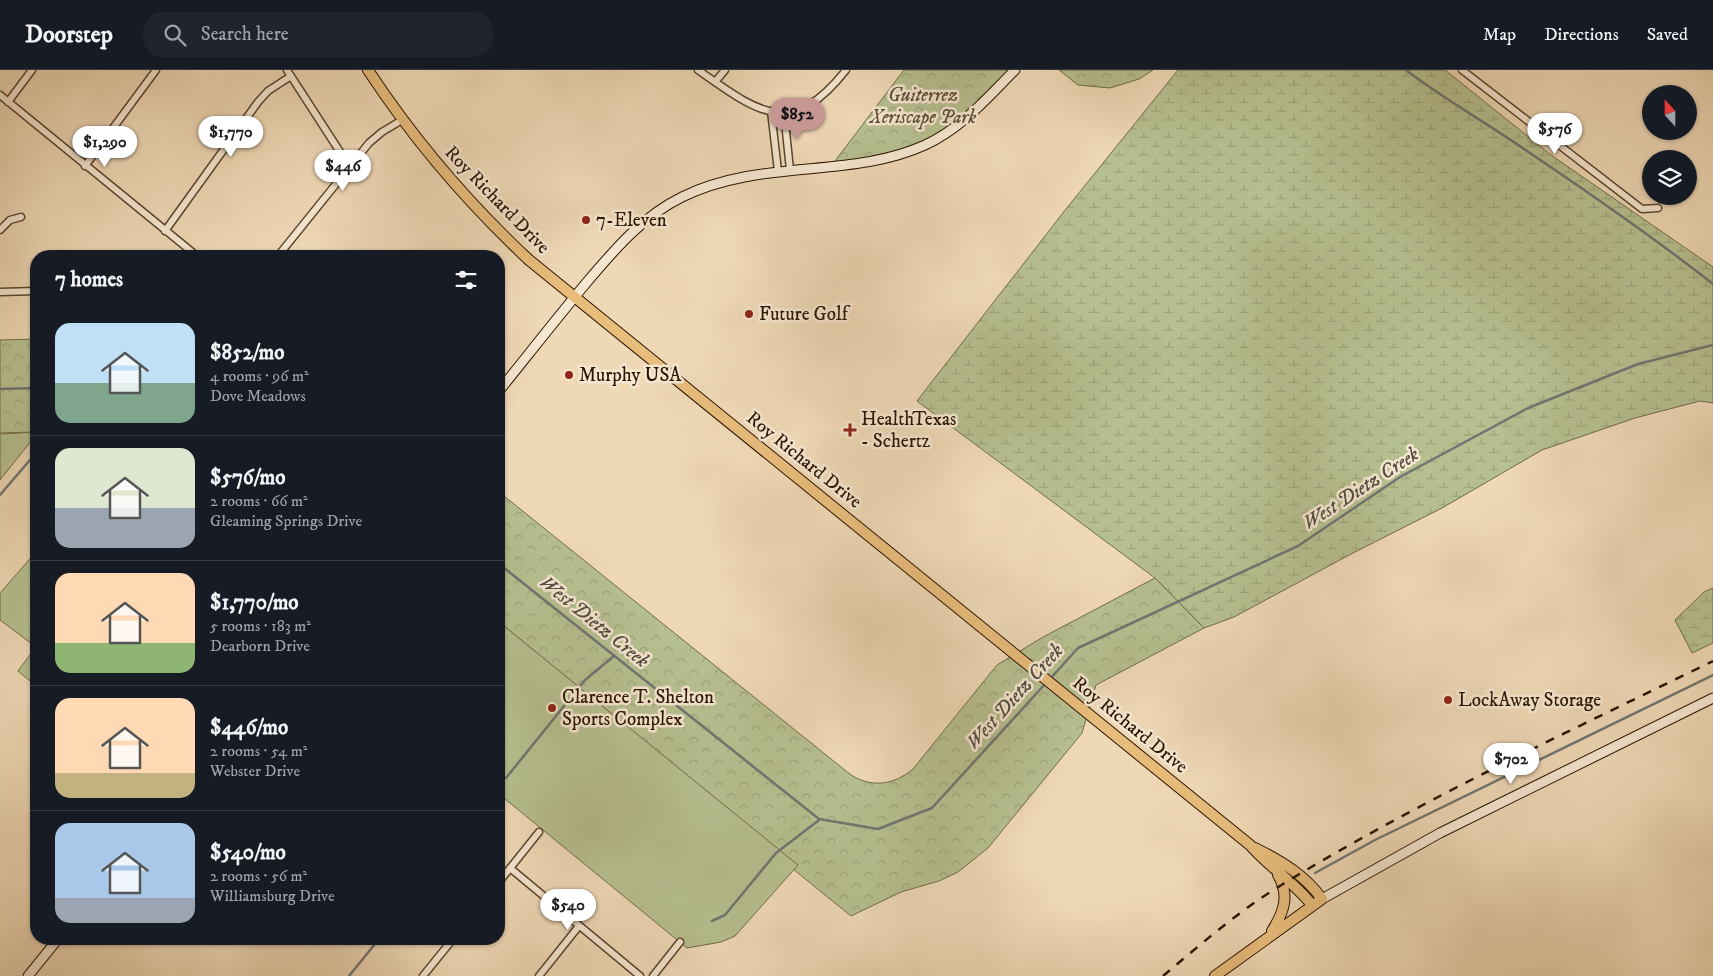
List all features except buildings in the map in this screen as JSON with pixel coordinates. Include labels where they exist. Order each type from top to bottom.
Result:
[{"type":"main road","name":"Roy Richard Drive","points":[[368,70],[402,120],[440,167],[500,233],[574,297],[1250,845],[1312,905]]},
{"type":"main road","name":"Roy Richard Drive","points":[[1250,845],[1282,861],[1303,878],[1322,899]]},
{"type":"main road","points":[[1269,935],[1282,913],[1286,894],[1276,872]]},
{"type":"main road","points":[[1215,976],[1269,935],[1322,899]]},
{"type":"street","points":[[8,102],[32,70]]},
{"type":"street","points":[[85,166],[156,70]]},
{"type":"street","points":[[287,70],[342,156],[351,165]]},
{"type":"street","points":[[698,70],[754,108],[771,112],[801,109],[812,104],[823,97],[846,70]]},
{"type":"street","points":[[715,82],[725,70]]},
{"type":"street","points":[[505,383],[574,297],[623,241],[659,210],[700,189],[733,178],[877,159],[926,144],[969,117],[1015,70]]},
{"type":"street","points":[[1462,70],[1642,209],[1658,208]]},
{"type":"street","points":[[165,231],[263,96],[276,84],[291,76]]},
{"type":"street","points":[[0,95],[189,250]]},
{"type":"street","points":[[771,112],[778,171]]},
{"type":"street","points":[[781,112],[790,170]]},
{"type":"street","points":[[283,250],[369,143],[382,132],[402,120]]},
{"type":"street","points":[[0,230],[10,220],[21,217]]},
{"type":"street","points":[[0,292],[30,290]]},
{"type":"street","points":[[1322,899],[1440,833],[1713,698]]},
{"type":"street","points":[[505,874],[538,832]]},
{"type":"street","points":[[510,868],[640,976]]},
{"type":"street","points":[[539,976],[579,926]]},
{"type":"street","points":[[653,976],[680,942]]},
{"type":"street","points":[[28,976],[53,945]]},
{"type":"street","points":[[424,976],[449,945]]},
{"type":"green space","name":"Guiterrez Xeriscape Park","points":[[904,70],[1015,70],[984,103],[918,148],[832,165]]},
{"type":"green space","points":[[1059,70],[1153,70],[1139,79],[1110,88],[1078,85]]},
{"type":"green space","points":[[1178,70],[1445,70],[1551,155],[1713,267],[1713,403],[1700,401],[1635,418],[1542,450],[1442,508],[1234,617],[1204,628],[1155,578],[917,401],[1066,209]]},
{"type":"green space","points":[[30,339],[30,432],[0,433],[0,340]]},
{"type":"green space","points":[[30,432],[30,442],[0,480],[0,434]]},
{"type":"green space","points":[[505,497],[851,775],[867,782],[883,783],[891,781],[898,779],[913,769],[997,665],[1043,637],[1155,578],[1204,628],[1096,685],[1082,733],[988,848],[958,872],[939,881],[901,892],[851,916],[793,869],[797,865],[505,627]]},
{"type":"green space","points":[[30,559],[30,642],[0,620],[0,593]]},
{"type":"green space","points":[[1713,588],[1713,643],[1692,653],[1675,620],[1704,592]]},
{"type":"green space","name":"Clarence T. Shelton Sports Complex","points":[[505,627],[798,865],[735,936],[721,942],[687,948],[505,799]]},
{"type":"green space","points":[[30,655],[30,681],[18,671]]},
{"type":"waterway","points":[[1406,70],[1596,198],[1713,284]]},
{"type":"waterway","name":"West Dietz Creek","points":[[1050,679],[1078,648],[1298,546],[1400,477],[1528,408],[1638,364],[1713,345]]},
{"type":"waterway","name":"West Dietz Creek","points":[[0,389],[30,388]]},
{"type":"waterway","points":[[0,495],[30,460]]},
{"type":"waterway","name":"West Dietz Creek","points":[[505,569],[819,819],[878,829],[932,808],[1046,683]]},
{"type":"waterway","points":[[506,778],[585,680],[614,656]]},
{"type":"waterway","points":[[1315,873],[1375,840],[1713,675]]},
{"type":"waterway","points":[[712,921],[725,915],[776,853],[819,820]]},
{"type":"waterway","points":[[349,976],[374,945]]},
{"type":"railway","points":[[1163,976],[1251,905],[1335,853],[1441,795],[1713,661]]},
{"type":"place","name":"7-Eleven","points":[[586,220]]},
{"type":"place","name":"Future Golf","points":[[749,314]]},
{"type":"place","name":"Murphy USA","points":[[569,375]]},
{"type":"place","name":"HealthTexas - Schertz","points":[[850,430]]},
{"type":"place","name":"LockAway Storage","points":[[1448,700]]},
{"type":"place","name":"Clarence T. Shelton Sports Complex","points":[[552,708]]}]
